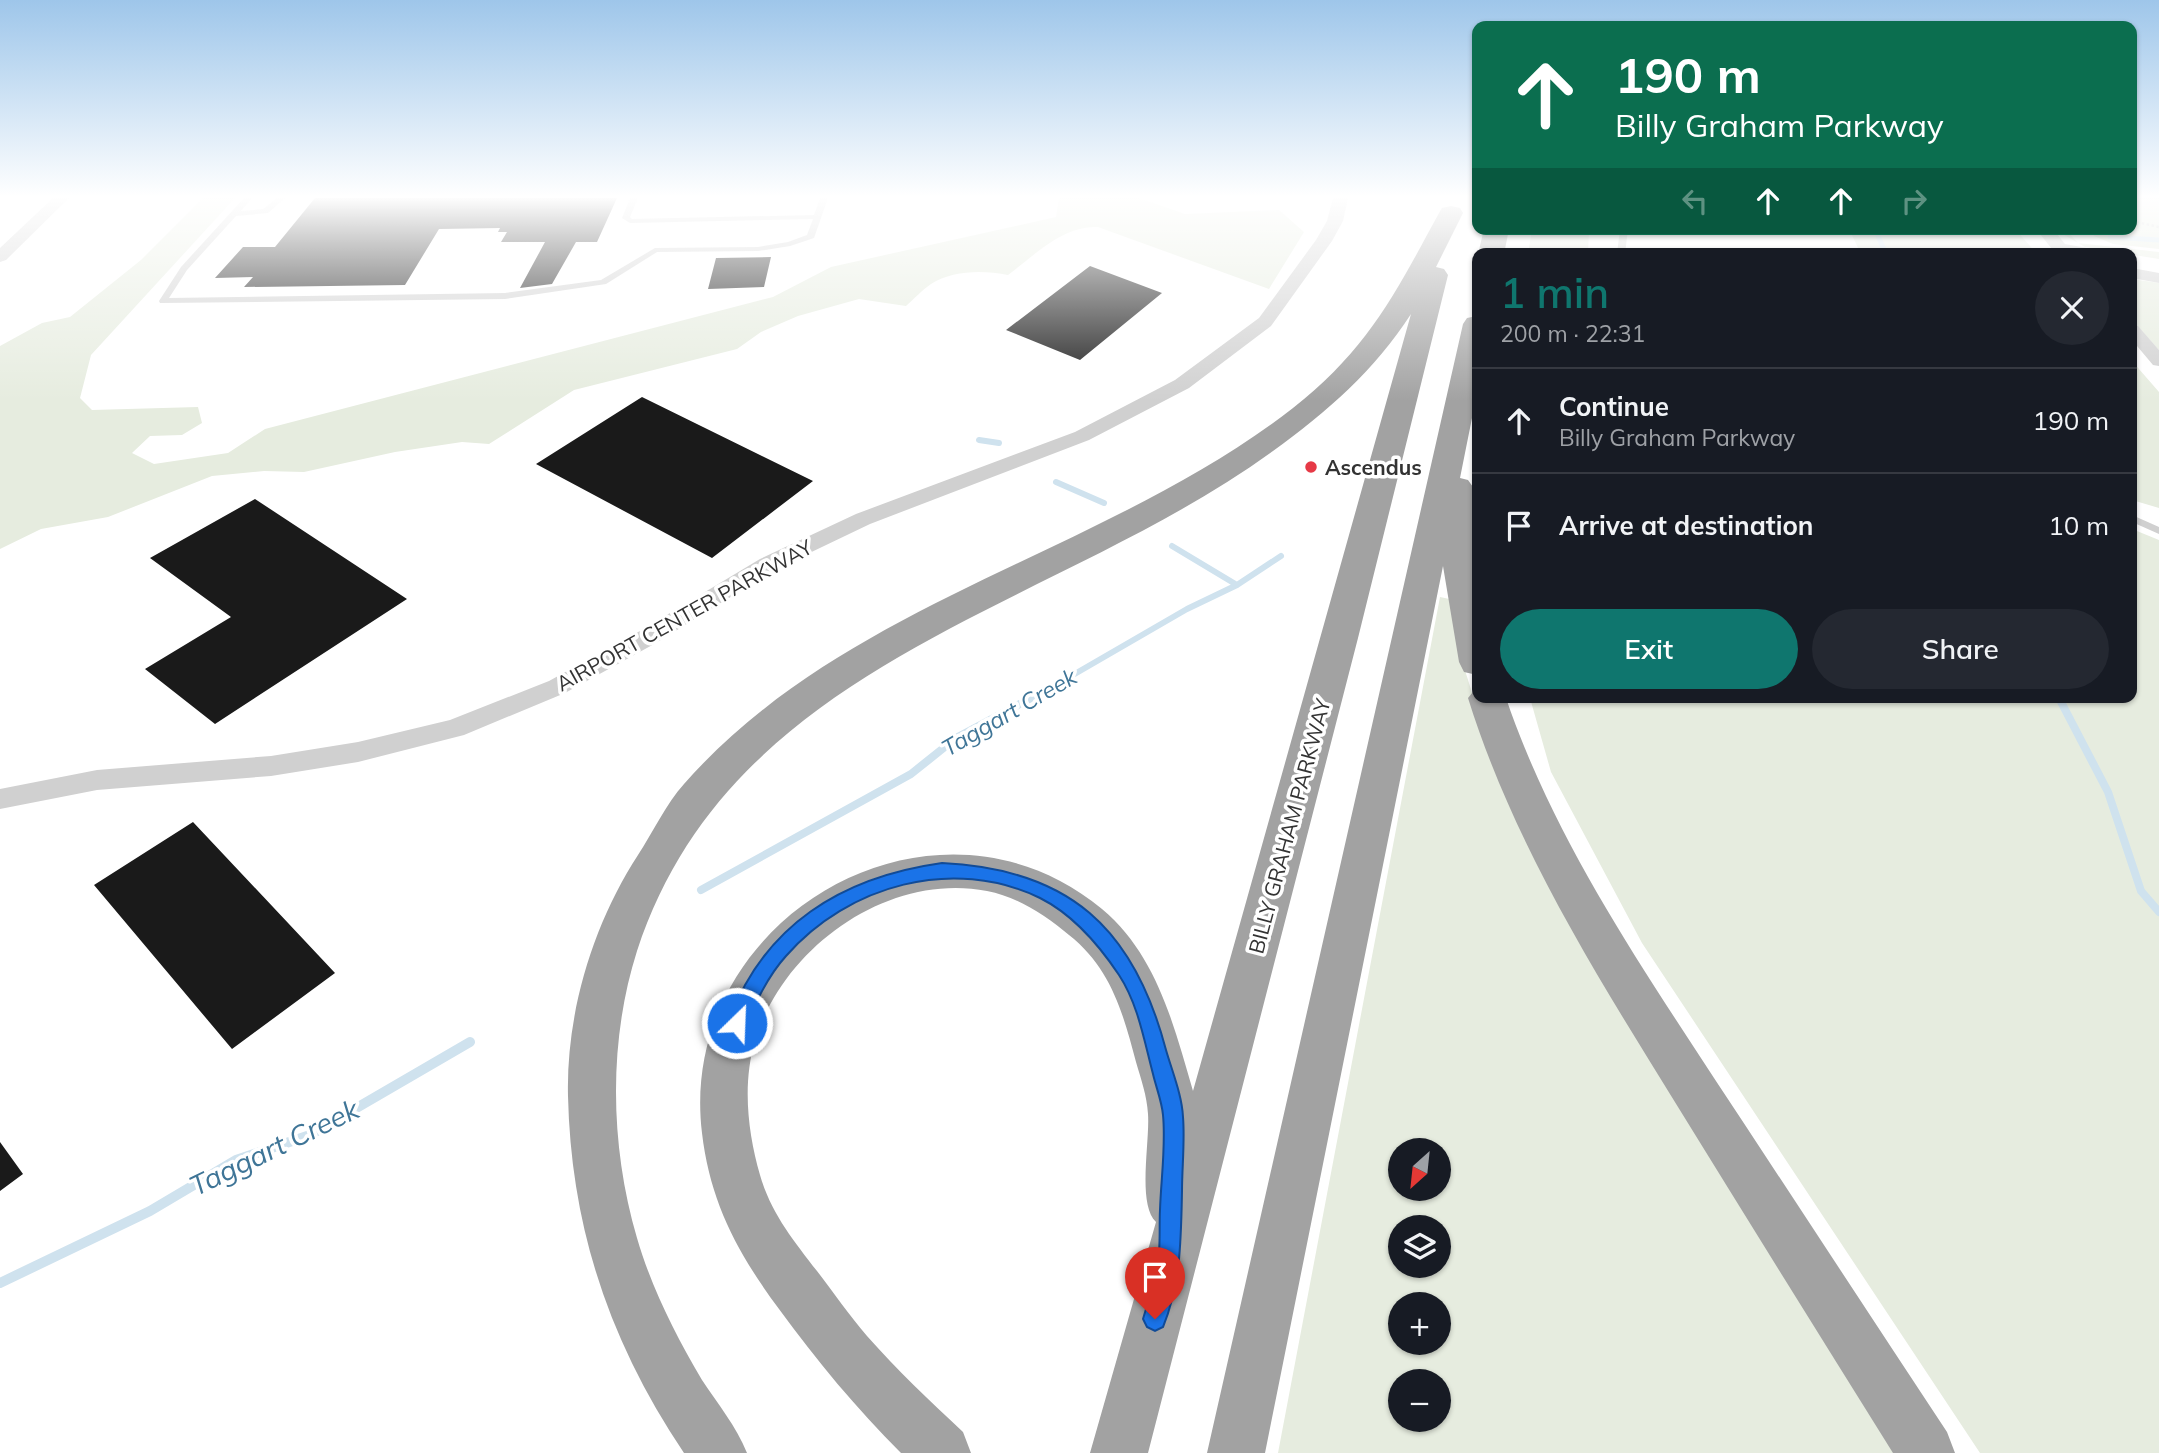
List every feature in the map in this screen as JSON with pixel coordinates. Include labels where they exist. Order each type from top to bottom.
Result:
[{"type":"highway","points":[[718,1453],[690,1414],[651,1348],[619,1270],[601,1203],[592,1137],[592,1070],[608,974],[626,917],[651,865],[681,817],[720,770],[804,695],[856,661],[900,637],[1174,502],[1256,451],[1299,418],[1333,389],[1367,354],[1398,314],[1422,266]]},
{"type":"highway","name":"BILLY GRAHAM PARKWAY","points":[[1119,1453],[1340,638],[1437,266]]},
{"type":"highway","points":[[1236,1453],[1472,348]]},
{"type":"highway","points":[[1466,376],[1455,519],[1464,597],[1472,637]]},
{"type":"highway","points":[[1489,703],[1529,807],[1590,921],[1634,995],[1926,1453]]},
{"type":"highway","points":[[942,1453],[847,1355],[776,1262],[751,1221],[734,1175],[725,1124],[724,1097],[730,1042],[744,1004],[758,979],[777,952],[800,929],[832,905],[866,888],[903,876],[942,871],[979,872],[1014,880],[1048,894],[1071,908],[1101,937],[1126,970],[1145,1008],[1173,1115],[1169,1266]]},
{"type":"street","name":"AIRPORT CENTER PARKWAY","points":[[0,799],[97,780],[271,766],[358,752],[455,727],[557,687],[648,637],[768,564],[863,519],[1082,436],[1182,384],[1265,322],[1306,266]]},
{"type":"street","points":[[2137,274],[2159,278]]},
{"type":"street","points":[[2137,336],[2159,361]]},
{"type":"lane","points":[[187,266],[163,301],[505,296],[603,282],[629,266]]},
{"type":"lane","points":[[2137,520],[2159,531]]},
{"type":"shaded area","points":[[134,266],[173,266],[91,355],[80,398],[92,410],[198,407],[202,423],[182,435],[150,436],[132,453],[154,464],[228,453],[265,429],[773,297],[831,267],[1020,266],[1008,275],[979,272],[939,279],[906,306],[859,299],[798,316],[761,332],[737,349],[574,390],[489,444],[462,442],[395,452],[304,472],[264,471],[212,476],[108,517],[41,529],[0,549],[0,346],[42,323],[70,317]]},
{"type":"shaded area","points":[[1205,266],[1283,266],[1269,289]]},
{"type":"shaded area","points":[[2137,280],[2159,283],[2159,350],[2137,326]]},
{"type":"shaded area","points":[[2137,367],[2159,392],[2159,508],[2137,501]]},
{"type":"shaded area","points":[[2137,531],[2159,540],[2159,1453],[1980,1453],[1642,943],[1551,772],[1531,703],[2137,703]]},
{"type":"shaded area","points":[[1440,597],[1454,600],[1472,703],[1475,703],[1482,725],[1908,1453],[1278,1453]]},
{"type":"building","points":[[226,266],[417,266],[405,285],[244,287],[253,277],[215,278]]},
{"type":"building","points":[[532,266],[562,266],[552,284],[520,288]]},
{"type":"building","points":[[714,266],[769,266],[764,287],[708,289]]},
{"type":"building","points":[[1090,266],[1162,293],[1080,360],[1006,330]]},
{"type":"building","points":[[642,397],[813,481],[712,558],[536,464]]},
{"type":"building","points":[[255,499],[407,599],[215,724],[145,669],[231,617],[150,558]]},
{"type":"building","points":[[193,822],[335,973],[232,1049],[94,885]]},
{"type":"building","points":[[0,1142],[23,1174],[0,1191]]},
{"type":"waterway","points":[[979,440],[999,443]]},
{"type":"waterway","points":[[1056,482],[1104,503]]},
{"type":"waterway","points":[[1172,546],[1237,585]]},
{"type":"waterway","name":"Taggart Creek","points":[[1237,585],[1281,556]]},
{"type":"waterway","name":"Taggart Creek","points":[[1047,690],[1187,609],[1237,585]]},
{"type":"waterway","name":"Taggart Creek","points":[[701,890],[911,774],[956,738],[1050,688]]},
{"type":"waterway","points":[[2062,703],[2108,792],[2141,891],[2159,912]]},
{"type":"waterway","name":"Taggart Creek","points":[[0,1283],[150,1211],[236,1160],[310,1135],[470,1042]]},
{"type":"place","name":"Ascendus","points":[[1311,467]]},
{"type":"route","points":[[737,1023],[758,979],[777,952],[800,929],[832,905],[866,888],[903,876],[942,871],[979,872],[1014,880],[1048,894],[1071,908],[1101,937],[1126,970],[1145,1008],[1173,1115],[1169,1266],[1155,1319]]}]
